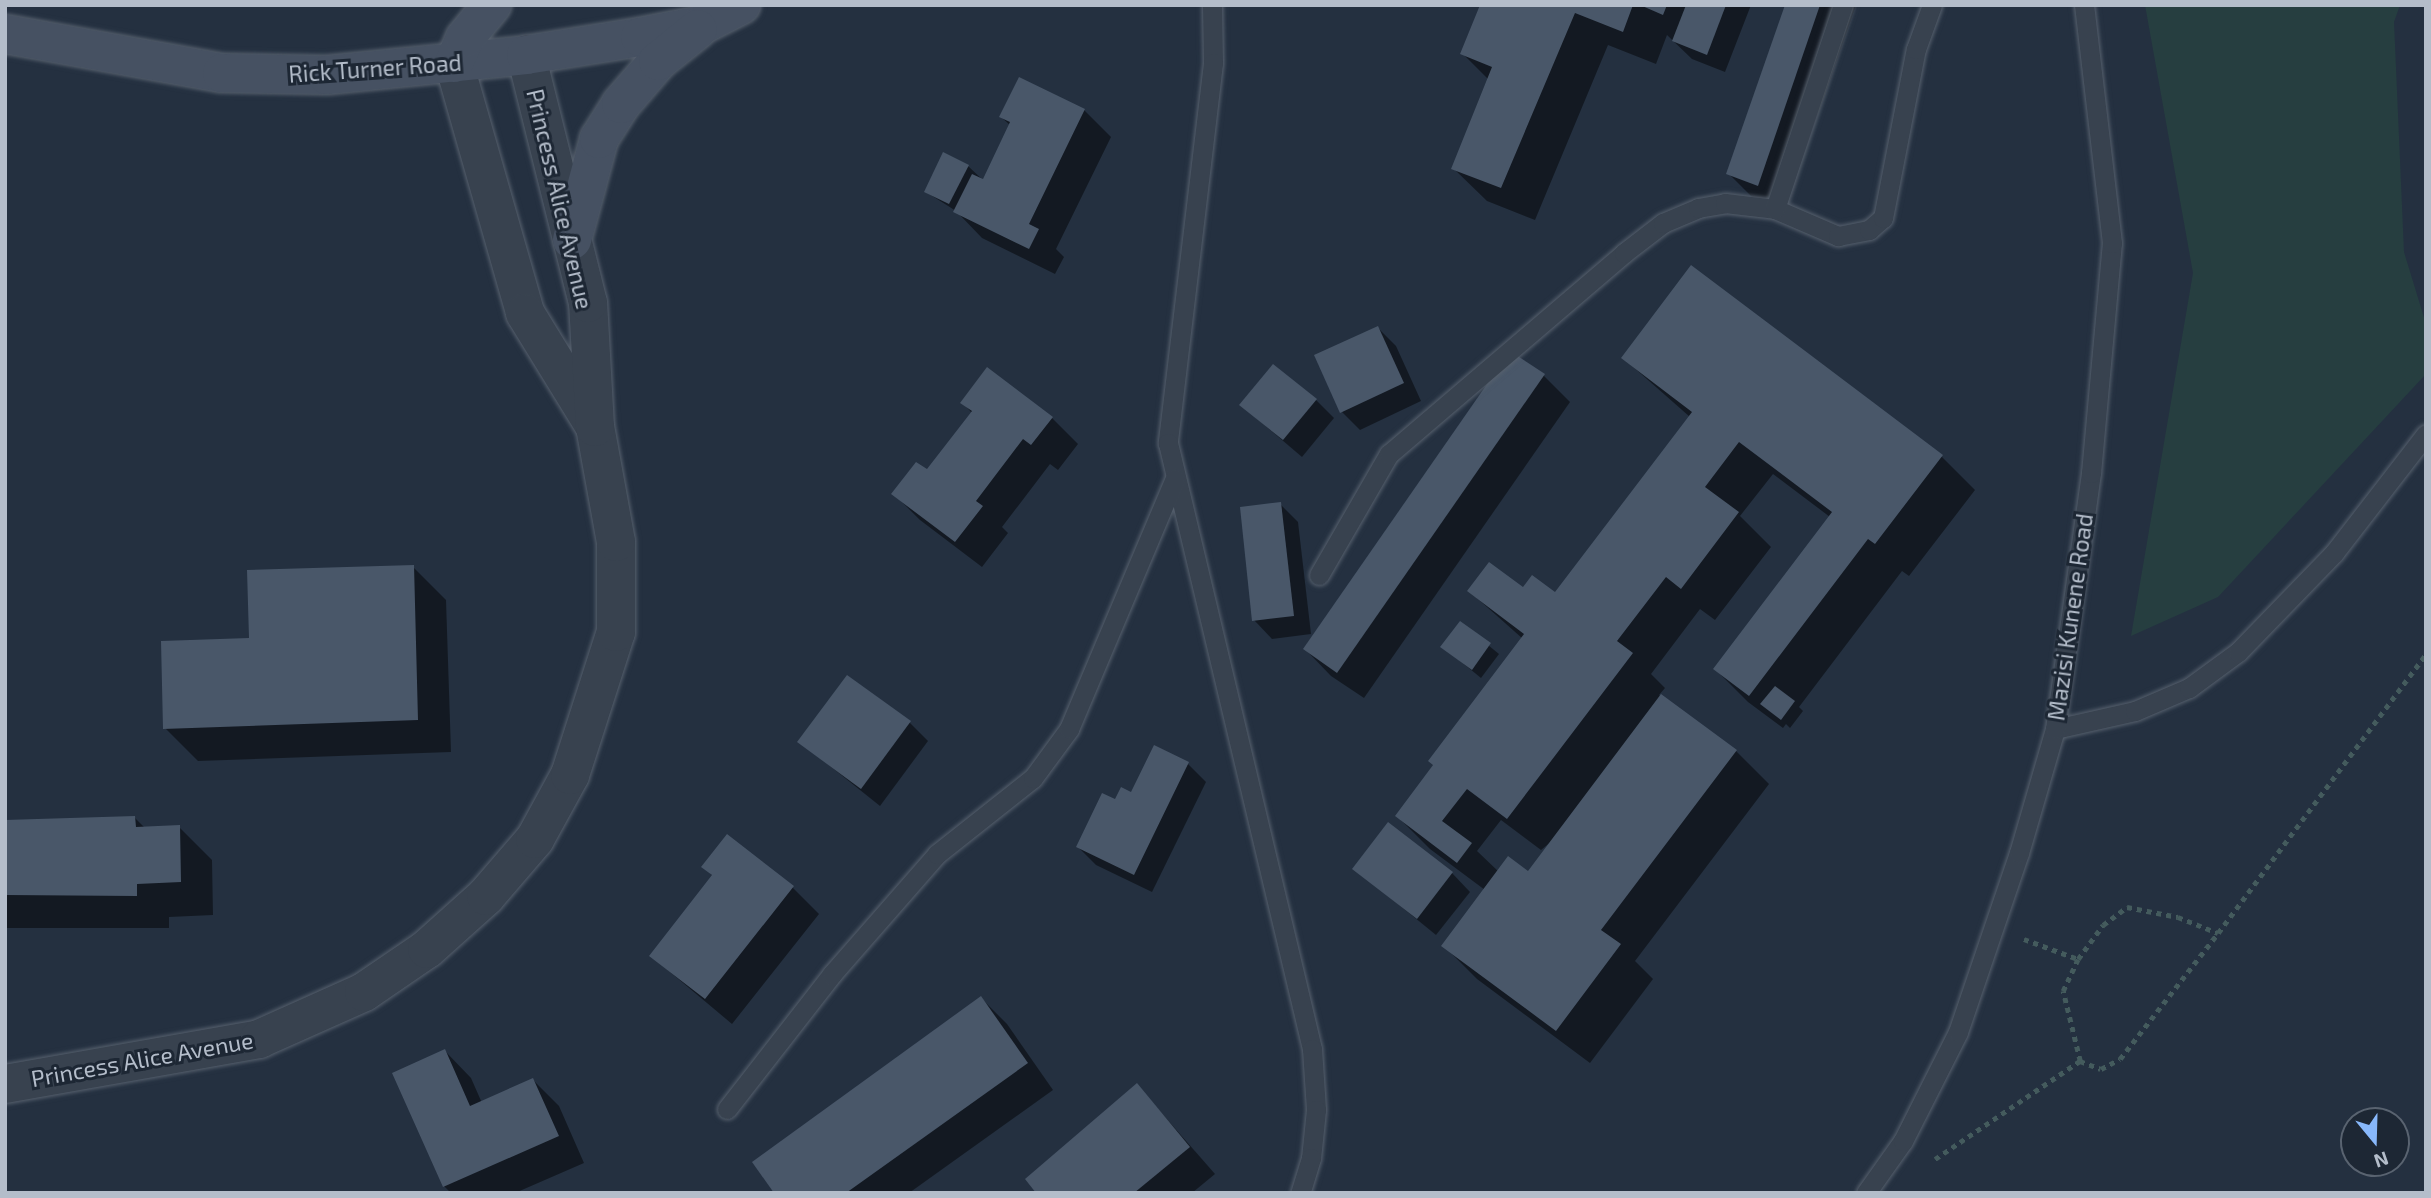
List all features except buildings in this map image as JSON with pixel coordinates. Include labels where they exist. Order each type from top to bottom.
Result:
[{"type":"main road","points":[[454,64],[465,38],[492,5],[517,29],[526,55]]},
{"type":"main road","name":"Rick Turner Road","points":[[5,34],[222,74],[327,75],[526,55],[702,25],[741,5]]},
{"type":"main road","points":[[572,240],[584,185],[599,139],[658,61],[702,25]]},
{"type":"street","name":"Princess Alice Avenue","points":[[5,1084],[259,1039],[364,992],[426,949],[486,896],[535,839],[569,775],[616,632],[616,542],[595,427],[588,303],[526,55]]},
{"type":"street","name":"Princess Alice Avenue","points":[[454,64],[525,313],[595,427]]},
{"type":"lane","points":[[1212,5],[1213,63],[1169,418],[1175,478],[1312,1049],[1316,1110],[1311,1158],[1300,1193]]},
{"type":"lane","points":[[1775,209],[1843,5]]},
{"type":"lane","points":[[1319,575],[1389,454],[1624,253],[1663,223],[1698,208],[1725,203],[1775,209],[1838,236],[1869,230],[1883,218],[1916,49],[1931,5]]},
{"type":"lane","name":"Mazisi Kunene Road","points":[[1866,1193],[1903,1141],[1958,1032],[1994,928],[2055,729],[2091,472],[2112,243],[2084,5]]},
{"type":"lane","points":[[2055,729],[2135,711],[2189,688],[2238,652],[2334,553],[2426,434]]},
{"type":"lane","points":[[727,1109],[832,974],[937,854],[1033,778],[1069,729],[1175,478]]},
{"type":"path","points":[[2080,1061],[2101,1069],[2120,1059],[2218,933],[2426,654]]},
{"type":"path","points":[[2080,1061],[2063,991],[2078,959],[2103,925],[2127,907],[2178,917],[2218,933]]},
{"type":"path","points":[[1994,928],[2078,959]]},
{"type":"path","points":[[1931,1162],[2080,1061]]},
{"type":"green space","points":[[2145,5],[2400,5],[2394,22],[2404,252],[2426,324],[2426,374],[2218,597],[2131,636],[2193,273]]}]
